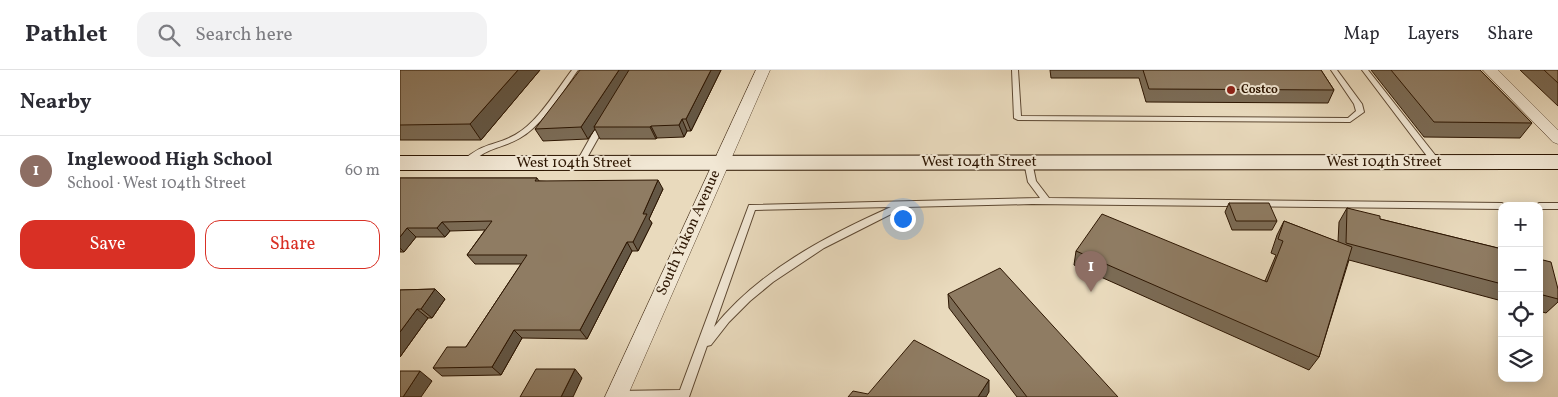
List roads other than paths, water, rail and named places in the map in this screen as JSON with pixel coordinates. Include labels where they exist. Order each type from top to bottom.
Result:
[{"type":"street","name":"South Yukon Avenue","points":[[616,396],[763,70]]},
{"type":"street","points":[[1490,70],[1558,139]]},
{"type":"street","name":"West 104th Street","points":[[400,163],[1558,162]]},
{"type":"lane","points":[[466,163],[475,153],[484,148],[517,137],[530,128],[575,70]]},
{"type":"lane","points":[[1015,70],[1018,118],[1350,120],[1360,112],[1358,104],[1334,70]]},
{"type":"lane","points":[[1365,70],[1436,162]]},
{"type":"lane","points":[[580,162],[606,116]]},
{"type":"lane","points":[[1028,162],[1032,182],[1047,201]]},
{"type":"lane","points":[[616,396],[684,396],[752,206],[1047,201],[1498,206]]},
{"type":"lane","points":[[701,350],[715,330],[735,309],[776,276],[851,229],[907,204]]},
{"type":"lane","points":[[1543,206],[1558,206]]},
{"type":"place","name":"Costco","points":[[1231,90]]},
{"type":"place","name":"Inglewood High School","points":[[1091,292]]}]
